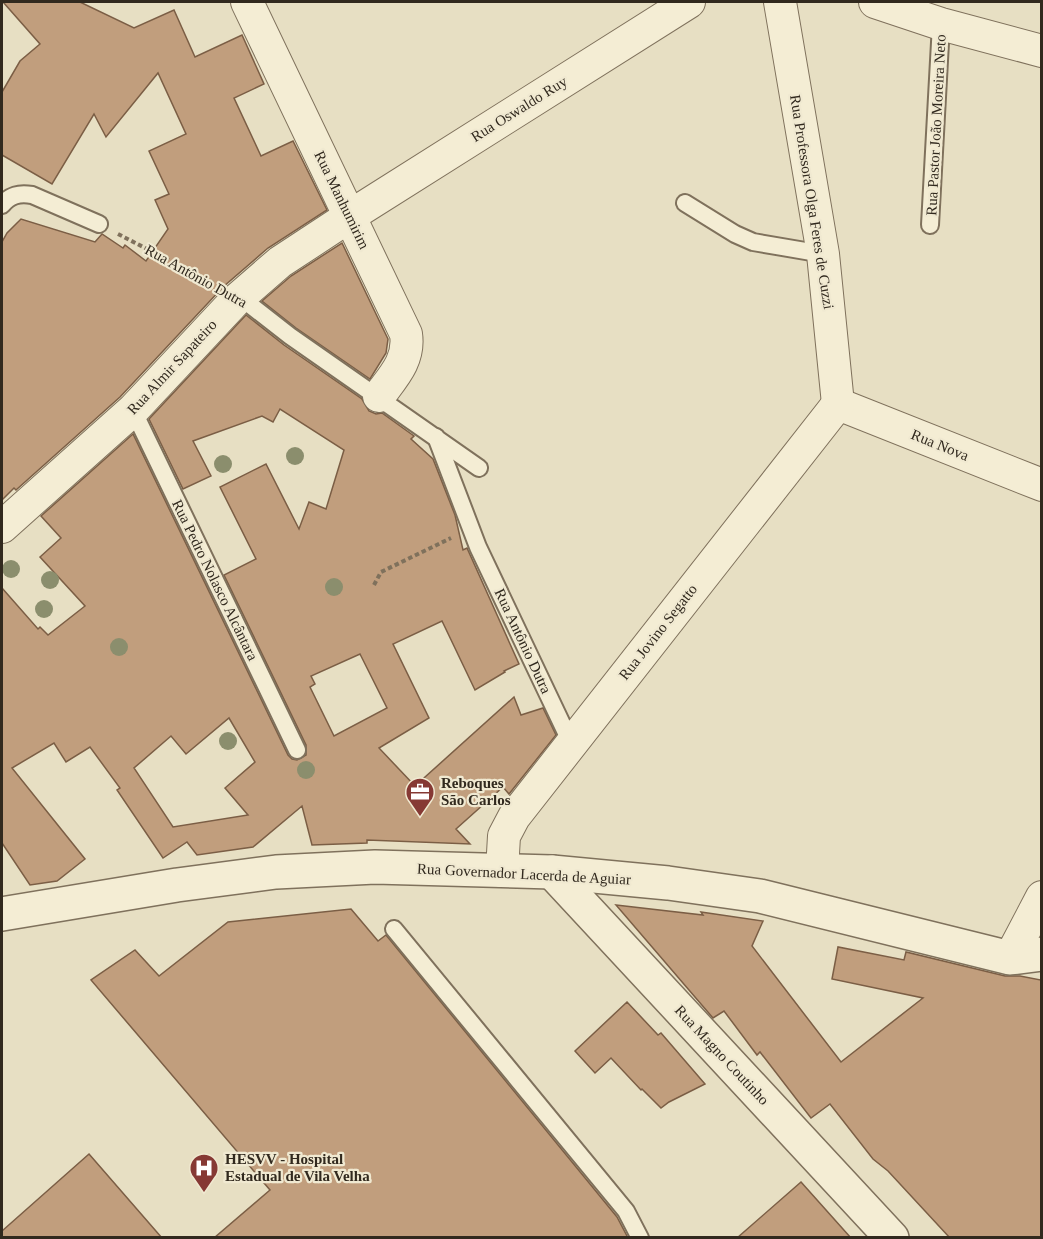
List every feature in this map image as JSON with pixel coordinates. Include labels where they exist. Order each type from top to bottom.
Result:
[{"type":"street","name":"Rua Manhumirim","points":[[247,2],[406,334],[406,352],[403,363],[379,396]]},
{"type":"street","name":"Rua Oswaldo Ruy","points":[[350,216],[689,2]]},
{"type":"street","name":"Rua Professora Olga Feres de Cuzzi","points":[[780,2],[823,254],[838,404]]},
{"type":"street","points":[[875,2],[941,24],[1041,51]]},
{"type":"street","name":"Rua Almir Sapateiro","points":[[2,527],[133,410],[240,297],[280,262],[350,216]]},
{"type":"street","name":"Rua Nova","points":[[838,404],[1041,485]]},
{"type":"street","name":"Rua Jovino Segatto","points":[[502,871],[502,845],[514,817],[838,404]]},
{"type":"street","name":"Rua Governador Lacerda de Aguiar","points":[[2,914],[186,883],[276,872],[375,867],[552,872],[668,883],[760,896],[1026,956]]},
{"type":"street","name":"Rua Magno Coutinho","points":[[552,872],[892,1238]]},
{"type":"street","points":[[1026,956],[1041,897]]},
{"type":"lane","name":"Rua Pastor João Moreira Neto","points":[[930,225],[941,24]]},
{"type":"lane","points":[[2,205],[14,195],[23,193],[99,224]]},
{"type":"lane","points":[[685,203],[735,234],[753,242],[823,254]]},
{"type":"lane","name":"Rua Antônio Dutra","points":[[240,297],[290,336],[479,468]]},
{"type":"lane","name":"Rua Pedro Nolasco Alcântara","points":[[133,410],[297,750]]},
{"type":"lane","name":"Rua Antônio Dutra","points":[[436,437],[471,528],[572,743]]},
{"type":"lane","points":[[394,929],[626,1211],[640,1238]]},
{"type":"path","name":"Rua Antônio Dutra","points":[[99,224],[240,297]]},
{"type":"path","points":[[374,585],[381,572],[471,528]]},
{"type":"building","points":[[3,2],[80,2],[134,28],[174,10],[195,57],[242,35],[264,84],[234,98],[261,156],[293,141],[327,210],[268,248],[223,287],[120,397],[2,500],[2,242],[7,233],[21,219],[95,242],[102,234],[123,248],[125,245],[146,261],[168,229],[155,200],[169,194],[149,151],[186,134],[158,73],[106,137],[94,114],[52,184],[2,155],[2,92],[20,61],[40,44]]},
{"type":"building","points":[[342,243],[388,339],[386,353],[370,379],[296,328],[262,301],[291,276]]},
{"type":"building","points":[[246,315],[284,345],[362,399],[369,411],[376,414],[382,413],[414,436],[411,439],[433,459],[455,515],[463,550],[467,548],[519,664],[475,690],[442,621],[393,644],[429,718],[379,748],[415,786],[514,697],[521,715],[543,708],[556,735],[509,794],[503,787],[456,829],[470,844],[367,840],[367,843],[312,845],[302,806],[253,847],[197,855],[187,842],[163,858],[117,790],[120,788],[90,747],[66,762],[54,743],[12,768],[85,859],[57,881],[30,885],[2,843],[2,588],[38,629],[40,627],[48,635],[85,606],[40,557],[61,538],[41,516],[133,434],[288,755],[297,760],[306,755],[306,745],[224,575],[256,559],[220,487],[266,464],[299,529],[309,502],[326,509],[344,450],[280,409],[273,422],[262,416],[193,441],[211,476],[183,489],[149,419]],"holes":[[[360,654],[387,708],[334,736],[310,687],[315,684],[311,676]],[[229,718],[255,762],[225,788],[248,815],[173,827],[134,768],[171,736],[186,754]]]},
{"type":"building","points":[[616,905],[703,915],[701,912],[763,921],[752,946],[841,1062],[923,998],[832,979],[838,947],[904,960],[906,952],[1005,976],[1041,980],[1041,1238],[950,1238],[888,1171],[873,1159],[830,1104],[811,1118],[760,1052],[757,1055],[724,1011],[713,1018]]},
{"type":"building","points":[[351,909],[378,941],[386,935],[617,1217],[628,1238],[214,1238],[270,1190],[91,980],[135,950],[159,976],[228,922]]},
{"type":"building","points":[[627,1002],[658,1035],[661,1033],[705,1084],[661,1108],[611,1058],[595,1073],[575,1051]]},
{"type":"building","points":[[89,1154],[162,1238],[2,1238],[2,1231]]},
{"type":"building","points":[[801,1182],[851,1238],[737,1238]]},
{"type":"place","name":"Reboques São Carlos","points":[[420,818]]},
{"type":"place","name":"HESVV - Hospital Estadual de Vila Velha","points":[[204,1194]]}]
